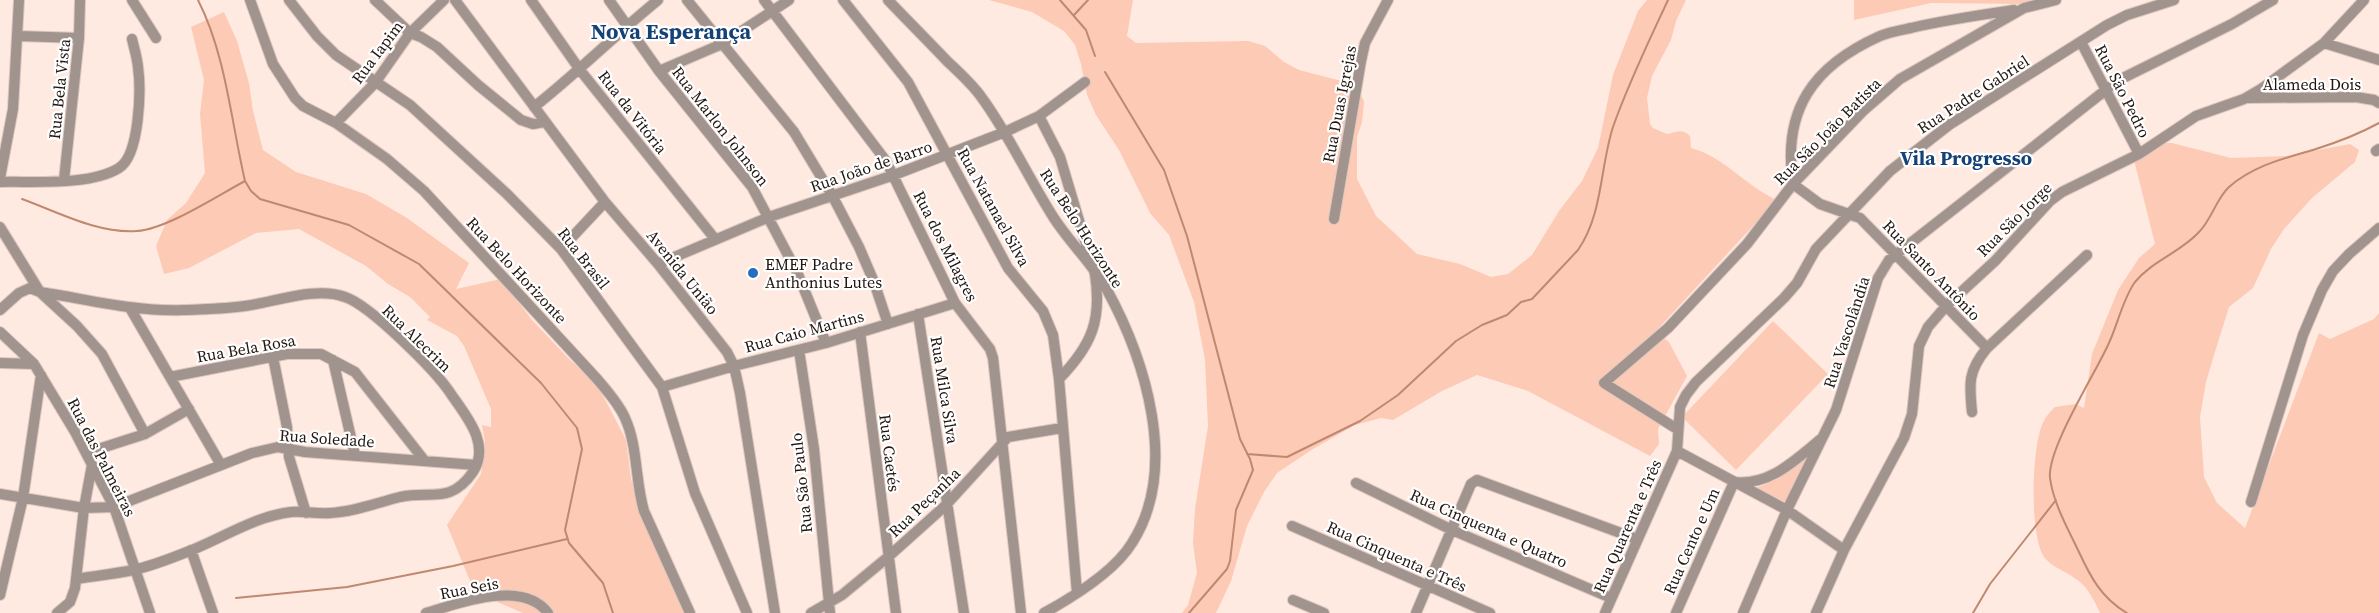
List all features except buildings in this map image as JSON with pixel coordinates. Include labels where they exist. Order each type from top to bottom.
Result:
[{"type":"street","points":[[19,0],[13,109],[0,180],[64,180],[113,171],[127,160],[135,132],[138,106],[138,67],[132,39]]},
{"type":"street","name":"Rua Bela Vista","points":[[64,180],[79,38],[80,0]]},
{"type":"street","points":[[132,0],[156,38]]},
{"type":"street","name":"Rua Belo Horizonte","points":[[250,0],[273,63],[287,88],[303,106],[336,123],[387,159],[424,191],[618,405],[630,430],[644,511],[690,613]]},
{"type":"street","name":"Rua Brasil","points":[[289,0],[326,46],[375,83],[410,105],[507,194],[561,249],[662,387],[694,493],[747,613]]},
{"type":"street","points":[[375,0],[410,33],[422,37],[437,47],[521,120],[533,124],[544,122]]},
{"type":"street","name":"Rua Iapim","points":[[336,123],[375,83],[410,33],[444,0]]},
{"type":"street","name":"Avenida União","points":[[455,0],[605,202],[718,339],[734,366],[777,612]]},
{"type":"street","name":"Rua da Vitória","points":[[531,0],[580,70],[715,239]]},
{"type":"street","name":"Rua Marlon Johnson","points":[[609,0],[659,71],[745,177],[769,217],[796,272],[826,343]]},
{"type":"street","points":[[534,107],[580,70],[627,25],[658,0]]},
{"type":"street","points":[[687,0],[794,132],[832,195],[867,264],[888,324]]},
{"type":"street","name":"Rua dos Milagres","points":[[764,0],[878,149],[894,175],[955,303],[990,349],[1021,613]]},
{"type":"street","points":[[659,71],[722,44],[789,0]]},
{"type":"street","name":"Rua Natanael Silva","points":[[843,0],[908,82],[1008,268],[1043,311],[1049,322],[1059,379],[1077,593]]},
{"type":"street","name":"Rua Belo Horizonte","points":[[888,0],[970,83],[1005,132],[1051,213],[1111,298],[1143,375],[1152,415],[1155,459],[1150,500],[1142,524],[1132,544],[1119,560],[1077,593],[1044,613]]},
{"type":"street","name":"Rua Duas Igrejas","points":[[1334,219],[1365,43],[1388,0]]},
{"type":"street","name":"Rua São João Batista","points":[[1677,429],[1604,382],[1668,328],[1733,259],[1792,184],[1863,111],[1900,79],[2024,8],[2056,0]]},
{"type":"street","name":"Rua Padre Gabriel","points":[[1677,451],[1680,407],[1691,388],[1792,290],[1816,249],[1890,171],[1935,135],[2107,24],[2174,0]]},
{"type":"street","name":"Rua Vascolândia","points":[[1743,613],[1787,510],[1824,437],[1848,374],[1878,278],[1889,260],[2107,88],[2232,24],[2273,0]]},
{"type":"street","name":"Rua São Jorge","points":[[1816,613],[1844,550],[1904,438],[1912,414],[1919,346],[1928,327],[1946,306],[1995,261],[2050,201],[2067,189],[2139,154],[2196,116],[2244,99],[2287,72],[2324,43],[2364,0]]},
{"type":"street","points":[[1792,184],[1791,156],[1799,107],[1804,95],[1815,81],[1836,62],[1881,35],[1929,24],[2024,8]]},
{"type":"street","points":[[18,36],[79,38]]},
{"type":"street","name":"Rua São Pedro","points":[[2081,42],[2107,88],[2139,154]]},
{"type":"street","points":[[2324,43],[2379,60]]},
{"type":"street","name":"Rua João de Barro","points":[[658,264],[769,217],[894,175],[1005,132],[1039,116],[1085,82]]},
{"type":"street","name":"Alameda Dois","points":[[2244,99],[2356,97],[2379,103]]},
{"type":"street","points":[[1039,116],[1060,157],[1095,274],[1098,308],[1092,333],[1081,353],[1059,379]]},
{"type":"street","name":"Rua Santo Antônio","points":[[1792,184],[1820,204],[1860,218],[1988,348]]},
{"type":"street","points":[[561,249],[605,202]]},
{"type":"street","points":[[0,226],[40,292],[77,326],[102,354],[145,434]]},
{"type":"street","points":[[2251,502],[2303,335],[2322,290],[2333,271],[2379,228]]},
{"type":"street","points":[[1972,412],[1970,378],[1977,360],[2087,255]]},
{"type":"street","name":"Rua Alecrim","points":[[0,310],[25,289],[30,288],[40,292],[130,308],[180,310],[217,309],[318,294],[345,297],[388,329],[422,360],[447,388],[476,434],[479,448],[476,465]]},
{"type":"street","name":"Rua Caio Martins","points":[[662,387],[826,343],[955,303]]},
{"type":"street","points":[[130,308],[221,465]]},
{"type":"street","name":"Rua Milca Silva","points":[[918,314],[964,613]]},
{"type":"street","name":"Rua das Palmeiras","points":[[0,332],[33,364],[41,375],[86,453],[114,507],[150,613]]},
{"type":"street","name":"Rua Caetés","points":[[860,332],[896,613]]},
{"type":"street","name":"Rua São Paulo","points":[[799,350],[814,449],[830,608]]},
{"type":"street","name":"Rua Bela Rosa","points":[[170,377],[273,357],[306,352],[321,354],[355,372],[424,460]]},
{"type":"street","points":[[273,357],[291,464],[306,513]]},
{"type":"street","points":[[333,360],[355,455]]},
{"type":"street","points":[[0,363],[33,364]]},
{"type":"street","points":[[0,596],[23,498],[41,375]]},
{"type":"street","points":[[86,453],[145,434],[189,409]]},
{"type":"street","points":[[1002,442],[1015,435],[1062,428]]},
{"type":"street","points":[[1734,482],[1752,483],[1766,479],[1824,437]]},
{"type":"street","name":"Rua Peçanha","points":[[811,613],[830,608],[888,557],[946,505],[1002,442]]},
{"type":"street","name":"Rua Soledade","points":[[0,494],[84,508],[114,507],[221,465],[278,447],[290,450],[476,465]]},
{"type":"street","points":[[1677,451],[1787,510],[1844,550]]},
{"type":"street","name":"Rua Quarenta e Três","points":[[1605,613],[1677,451]]},
{"type":"street","points":[[57,613],[70,602],[76,579],[84,508],[92,465]]},
{"type":"street","points":[[76,579],[135,570],[191,550],[260,520],[284,513],[356,510],[402,496],[447,494],[464,482],[476,465]]},
{"type":"street","points":[[1416,613],[1471,484],[1477,480],[1483,480],[1637,539]]},
{"type":"street","name":"Rua Cento e Um","points":[[1676,613],[1734,482]]},
{"type":"street","name":"Rua Cinquenta e Quatro","points":[[1356,483],[1452,530],[1611,598]]},
{"type":"street","name":"Rua Cinquenta e Três","points":[[1292,526],[1490,613]]},
{"type":"street","points":[[191,550],[213,613]]},
{"type":"street","name":"Rua Seis","points":[[426,613],[501,595],[527,598],[538,603],[548,613]]},
{"type":"street","points":[[1293,600],[1324,613]]},
{"type":"shaded area","points":[[989,0],[1133,0],[1127,36],[1136,43],[1248,41],[1265,46],[1284,62],[1299,70],[1357,85],[1364,102],[1362,122],[1357,137],[1357,179],[1376,216],[1417,254],[1460,264],[1491,277],[1508,274],[1532,255],[1559,211],[1582,181],[1598,148],[1613,75],[1638,11],[1647,0],[1686,0],[1676,21],[1671,40],[1652,76],[1647,98],[1650,124],[1653,128],[1667,134],[1684,132],[1690,136],[1691,148],[1714,158],[1777,200],[1655,332],[1669,342],[1687,376],[1658,429],[1659,444],[1650,456],[1528,391],[1477,375],[1442,391],[1393,420],[1381,418],[1355,425],[1277,473],[1264,492],[1247,526],[1231,581],[1216,613],[1182,613],[1188,605],[1197,573],[1193,543],[1195,509],[1208,426],[1205,360],[1194,302],[1169,235],[1150,213],[1119,150],[1096,115],[1087,95],[1075,45],[1064,31],[1032,12]]},
{"type":"shaded area","points":[[1854,0],[2049,0],[2030,4],[1931,3],[1854,20]]},
{"type":"shaded area","points":[[224,12],[237,41],[249,83],[253,111],[263,150],[296,172],[366,194],[407,218],[469,263],[456,289],[501,279],[532,320],[571,361],[596,382],[626,440],[631,479],[639,506],[688,613],[523,613],[495,601],[477,598],[447,525],[481,474],[485,442],[482,425],[491,427],[491,409],[464,346],[457,336],[427,320],[430,317],[410,297],[388,284],[366,266],[299,229],[256,233],[189,268],[164,274],[156,246],[167,220],[186,203],[205,173],[200,114],[204,80],[191,27]]},
{"type":"shaded area","points":[[2160,143],[2172,143],[2231,158],[2286,156],[2350,144],[2359,150],[2355,162],[2312,198],[2284,229],[2271,249],[2253,288],[2229,307],[2206,382],[2200,417],[2204,477],[2217,503],[2245,528],[2319,333],[2330,339],[2374,319],[2379,313],[2379,613],[2100,613],[2084,586],[2048,561],[2040,548],[2034,512],[2034,469],[2040,432],[2046,417],[2055,407],[2075,404],[2084,408],[2092,354],[2118,290],[2139,258],[2155,244],[2134,160]]},
{"type":"shaded area","points":[[1773,321],[1828,374],[1736,470],[1682,417]]},
{"type":"shaded area","points":[[1811,452],[1788,503],[1755,488],[1785,474]]},
{"type":"waterway","points":[[198,0],[215,43],[227,89],[245,181],[251,191],[260,199],[349,225],[419,264],[541,383],[577,428],[582,449],[565,530],[569,543],[603,583],[613,613]]},
{"type":"waterway","points":[[1060,0],[1086,30],[1095,56]]},
{"type":"waterway","points":[[1074,15],[1088,0]]},
{"type":"waterway","points":[[1247,454],[1287,457],[1360,421],[1398,395],[1456,341],[1482,325],[1507,315],[1521,302],[1532,299],[1578,250],[1597,206],[1613,127],[1668,0]]},
{"type":"waterway","points":[[1105,72],[1164,170],[1187,236],[1240,439],[1253,470],[1236,510],[1227,569],[1189,613]]},
{"type":"waterway","points":[[2127,613],[2103,593],[2082,560],[2061,514],[2050,478],[2056,449],[2108,345],[2131,289],[2150,268],[2199,232],[2225,192],[2239,179],[2271,163],[2340,141],[2379,123]]},
{"type":"waterway","points":[[22,199],[93,226],[137,231],[149,229],[177,218],[245,181]]},
{"type":"waterway","points":[[1973,613],[1990,584],[2056,500]]},
{"type":"waterway","points":[[236,598],[347,587],[453,566],[567,539]]},
{"type":"place","name":"EMEF Padre Anthonius Lutes","points":[[753,273]]},
{"type":"district","name":"Nova Esperança","points":[[671,31]]},
{"type":"district","name":"Vila Progresso","points":[[1966,158]]}]
